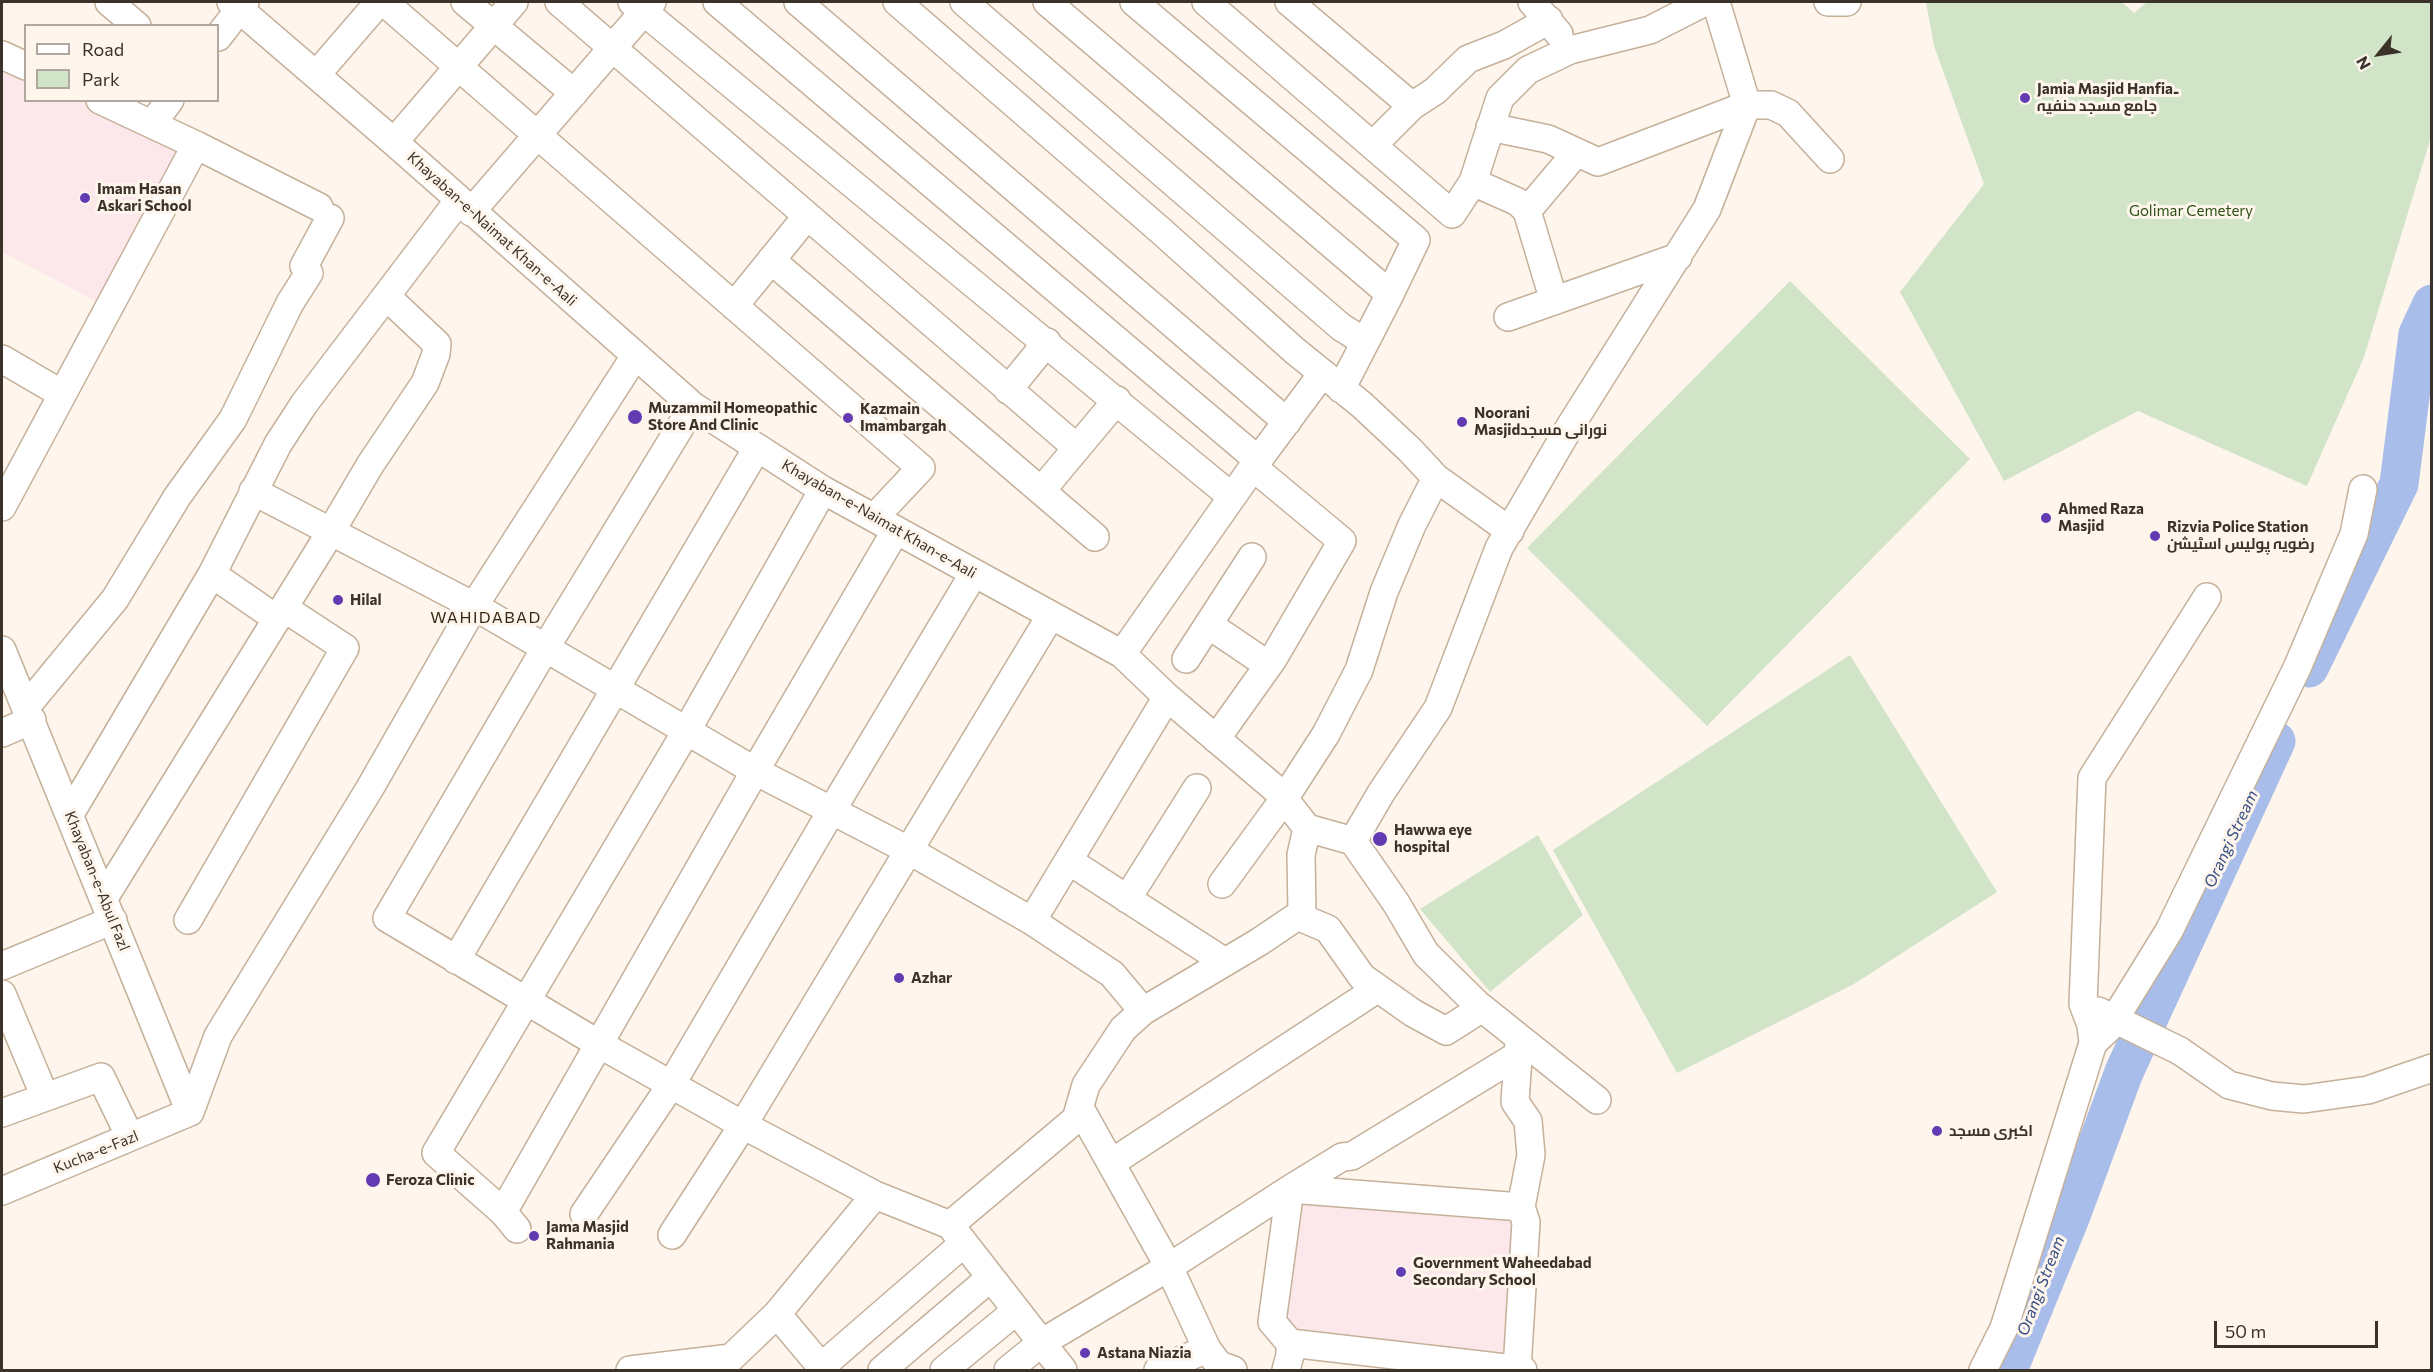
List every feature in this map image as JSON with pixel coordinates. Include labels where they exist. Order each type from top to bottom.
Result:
[{"type":"street","points":[[109,2],[135,24]]},
{"type":"street","points":[[316,75],[379,2]]},
{"type":"street","points":[[384,2],[921,468],[885,524],[755,771],[599,1044],[510,1220],[436,1153],[687,730],[823,490]]},
{"type":"street","points":[[465,2],[574,93]]},
{"type":"street","points":[[394,142],[514,2]]},
{"type":"street","points":[[559,2],[1077,448]]},
{"type":"street","points":[[717,2],[1256,464],[1342,541],[1268,665],[1216,739]]},
{"type":"street","points":[[798,2],[1287,422]]},
{"type":"street","points":[[897,2],[1410,450],[1436,478],[1510,531]]},
{"type":"street","points":[[964,2],[1341,327],[1365,342]]},
{"type":"street","points":[[1047,2],[1390,294]]},
{"type":"street","points":[[1122,654],[1287,422],[1332,382],[1365,342],[1416,240],[1134,2]]},
{"type":"street","points":[[1206,2],[1452,214],[1473,182],[1500,98],[1528,70],[1570,50],[1650,30],[1705,2]]},
{"type":"street","points":[[1289,2],[1412,106]]},
{"type":"street","points":[[1353,840],[1381,793],[1438,708],[1499,548],[1569,428],[1707,209],[1747,105],[1716,2]]},
{"type":"street","points":[[1828,2],[1846,2]]},
{"type":"street","points":[[219,35],[238,4]]},
{"type":"street","name":"Khayaban-e-Naimat Khan-e-Aali","points":[[238,4],[693,406],[823,490],[1122,654],[1167,698],[1284,799],[1307,828]]},
{"type":"street","points":[[70,814],[212,574],[278,444],[304,404],[386,296],[465,206],[538,135],[612,48],[642,5],[1232,497]]},
{"type":"street","points":[[1373,145],[1412,106],[1435,91],[1468,59],[1504,45],[1540,10],[1570,50]]},
{"type":"street","points":[[2,55],[24,65]]},
{"type":"street","points":[[2,733],[29,714],[115,599],[177,496],[233,419],[290,303],[309,273],[304,266],[324,213],[196,145],[104,102]]},
{"type":"street","points":[[152,124],[168,102]]},
{"type":"street","points":[[1490,127],[1548,139],[1598,162],[1747,105],[1771,105],[1788,113],[1830,159]]},
{"type":"street","points":[[2,507],[196,145]]},
{"type":"street","points":[[1527,212],[1576,153]]},
{"type":"street","points":[[1473,182],[1518,202],[1527,212],[1554,301]]},
{"type":"street","points":[[734,306],[807,216]]},
{"type":"street","points":[[1508,317],[1678,257]]},
{"type":"street","points":[[771,260],[1095,537]]},
{"type":"street","points":[[2,966],[108,909],[280,613],[370,465],[425,383],[436,354],[437,344],[386,296]]},
{"type":"street","points":[[1008,390],[1047,342]]},
{"type":"street","points":[[190,1113],[218,1036],[370,788],[474,606],[635,356]]},
{"type":"street","points":[[2,360],[62,394]]},
{"type":"street","points":[[1041,491],[1117,400]]},
{"type":"street","points":[[693,406],[546,647],[387,918],[599,1044],[743,1125],[875,1195],[957,1234],[1063,1371]]},
{"type":"street","points":[[456,960],[757,448]]},
{"type":"street","points":[[1222,884],[1284,799],[1326,734],[1359,670],[1384,592],[1412,525],[1436,478]]},
{"type":"street","points":[[2093,1043],[2114,1020],[2169,931],[2296,668],[2354,534],[2363,489]]},
{"type":"street","points":[[253,491],[474,606],[755,771],[910,851],[1032,921],[1112,974],[1143,1011]]},
{"type":"street","points":[[1186,659],[1252,557]]},
{"type":"street","points":[[584,1214],[672,1085],[832,810],[974,573]]},
{"type":"street","points":[[188,920],[345,648],[212,574]]},
{"type":"street","points":[[1983,1371],[2004,1328],[2093,1043],[2091,1025],[2084,1004],[2092,778],[2207,597]]},
{"type":"street","points":[[672,1235],[743,1125],[1051,615]]},
{"type":"street","points":[[1209,625],[1268,665]]},
{"type":"street","name":"Khayaban-e-Abul Fazl","points":[[2,650],[190,1113]]},
{"type":"street","points":[[1032,921],[1167,698]]},
{"type":"street","points":[[1127,898],[1197,788]]},
{"type":"street","points":[[777,1314],[822,1369],[1076,1119],[1086,1085],[1123,1029],[1143,1011],[1302,913],[1301,855],[1307,828],[1353,840],[1396,903],[1426,954],[1519,1046],[1597,1100]]},
{"type":"street","points":[[1069,861],[1225,962]]},
{"type":"street","points":[[1297,916],[1328,929],[1362,977],[1413,1013],[1446,1031],[1482,1008]]},
{"type":"street","points":[[1111,1163],[1377,988]]},
{"type":"street","points":[[2,994],[45,1097]]},
{"type":"street","points":[[2084,1004],[2180,1051],[2229,1085],[2272,1096],[2304,1099],[2368,1090],[2432,1068]]},
{"type":"street","points":[[1008,1371],[1041,1343],[1169,1267],[1342,1157],[1352,1156],[1519,1046]]},
{"type":"street","points":[[1290,1343],[1520,1370],[1526,1222],[1521,1207],[1531,1155],[1528,1121],[1515,1102],[1519,1046]]},
{"type":"street","points":[[2,1113],[100,1077],[130,1137]]},
{"type":"street","points":[[1080,1108],[1169,1267],[1207,1349],[1219,1365],[1233,1371]]},
{"type":"street","name":"Kucha-e-Fazl","points":[[2,1191],[190,1113]]},
{"type":"street","points":[[1290,1189],[1521,1207]]},
{"type":"street","points":[[1286,1371],[1290,1343],[1272,1322],[1290,1189]]},
{"type":"street","points":[[630,1371],[731,1358],[777,1314],[875,1195]]},
{"type":"street","points":[[882,1371],[990,1278]]},
{"type":"street","points":[[944,1371],[1016,1311]]},
{"type":"street","points":[[1158,1371],[1207,1349]]},
{"type":"shaded area","name":"Imam Hasan Askari School","points":[[2,55],[24,66],[24,102],[102,102],[196,145],[109,308],[2,252]]},
{"type":"shaded area","name":"Government Waheedabad Secondary School","points":[[1290,1189],[1521,1207],[1517,1369],[1279,1333]]},
{"type":"green space","name":"Golimar Cemetery","points":[[1926,2],[2122,2],[2134,13],[2147,2],[2431,2],[2431,137],[2364,357],[2307,486],[2138,411],[2004,481],[1900,292],[1984,184],[1934,46]]},
{"type":"green space","points":[[1790,281],[1970,459],[1707,726],[1527,548]]},
{"type":"green space","points":[[1850,655],[1997,892],[1854,984],[1677,1073],[1553,850]]},
{"type":"green space","points":[[1538,835],[1583,915],[1490,992],[1420,909]]},
{"type":"waterway","name":"Orangi Stream","points":[[2309,668],[2399,484],[2418,334],[2432,304]]},
{"type":"waterway","name":"Orangi Stream","points":[[2008,1370],[2070,1218],[2124,1072],[2276,741]]},
{"type":"place","name":"Jamia Masjid Hanfia۔ جامع مسجد حنفیہ","points":[[2025,98]]},
{"type":"place","name":"Imam Hasan Askari School","points":[[85,198]]},
{"type":"place","name":"Muzammil Homeopathic Store And Clinic","points":[[635,417]]},
{"type":"place","name":"Kazmain Imambargah","points":[[848,418]]},
{"type":"place","name":"Noorani Masjidنورانی مسجد","points":[[1462,422]]},
{"type":"place","name":"Ahmed Raza Masjid","points":[[2046,518]]},
{"type":"place","name":"Rizvia Police Station رضویہ پولیس اسٹیشن","points":[[2155,536]]},
{"type":"place","name":"Hilal","points":[[338,600]]},
{"type":"place","name":"Hawwa eye hospital","points":[[1380,839]]},
{"type":"place","name":"Azhar","points":[[899,978]]},
{"type":"place","name":"اکبری مسجد","points":[[1937,1131]]},
{"type":"place","name":"Feroza Clinic","points":[[373,1180]]},
{"type":"place","name":"Jama Masjid Rahmania","points":[[534,1236]]},
{"type":"place","name":"Government Waheedabad Secondary School","points":[[1401,1272]]},
{"type":"place","name":"Astana Niazia","points":[[1085,1353]]},
{"type":"district","name":"WAHIDABAD","points":[[486,618]]}]
